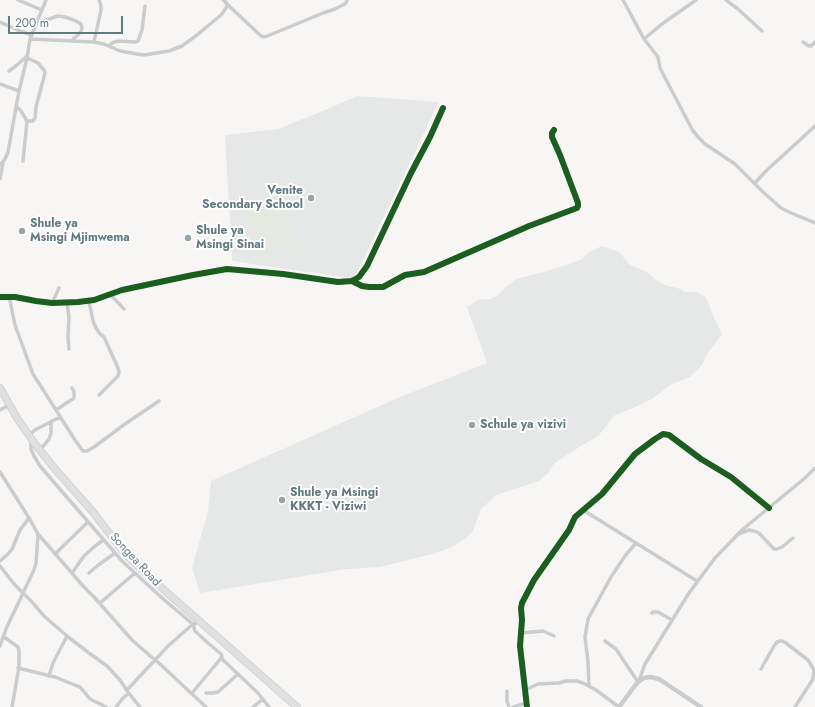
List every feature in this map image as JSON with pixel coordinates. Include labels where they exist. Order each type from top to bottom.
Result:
[{"type":"highway","name":"Songea Road","points":[[0,388],[9,405],[30,437],[55,469],[93,512],[125,554],[195,623],[297,707]]},
{"type":"street","points":[[18,0],[42,10]]},
{"type":"street","points":[[0,179],[1,165],[6,159],[8,152],[31,37],[46,0]]},
{"type":"street","points":[[94,42],[102,6],[99,0]]},
{"type":"street","points":[[224,1],[266,38],[335,9],[346,3],[347,0]]},
{"type":"street","points":[[623,0],[644,39],[658,57],[662,72],[699,138],[705,144],[735,164],[781,208],[815,223]]},
{"type":"street","points":[[644,39],[662,24],[696,0]]},
{"type":"street","points":[[726,0],[762,31]]},
{"type":"street","points":[[0,22],[31,37],[94,42],[120,51],[144,55],[176,49],[197,35],[221,15],[227,6],[224,1]]},
{"type":"street","points":[[109,46],[118,41],[138,41],[142,30],[145,6]]},
{"type":"street","points":[[38,22],[58,16],[76,21],[82,28],[72,40]]},
{"type":"street","points":[[803,42],[807,46],[811,46],[815,42]]},
{"type":"street","points":[[9,70],[27,57]]},
{"type":"street","points":[[27,57],[38,63],[45,73],[36,107],[35,118],[33,121],[27,121]]},
{"type":"street","points":[[0,84],[19,91]]},
{"type":"street","points":[[16,106],[27,121],[23,160]]},
{"type":"street","points":[[0,297],[15,296],[52,303],[94,300],[122,290],[143,285],[228,269],[284,274],[338,282],[352,281],[360,277],[367,266],[443,108]]},
{"type":"street","points":[[755,183],[815,126]]},
{"type":"street","points":[[352,281],[362,286],[383,287],[405,276],[424,272],[529,226],[576,208],[578,204],[552,137],[554,130]]},
{"type":"street","points":[[52,303],[59,288]]},
{"type":"street","points":[[110,294],[124,309]]},
{"type":"street","points":[[9,296],[15,325],[29,364],[39,385],[83,451],[87,451],[100,443],[159,401]]},
{"type":"street","points":[[88,300],[96,328],[104,337],[119,372],[118,376],[99,395]]},
{"type":"street","points":[[67,303],[69,317],[68,337],[70,349]]},
{"type":"street","points":[[56,410],[74,398],[72,388]]},
{"type":"street","points":[[0,410],[9,405]]},
{"type":"street","points":[[61,418],[35,430],[30,437],[31,448],[40,466],[115,554],[162,598],[195,623]]},
{"type":"street","points":[[40,450],[49,439],[51,433],[51,423]]},
{"type":"street","points":[[513,707],[523,704],[527,706],[520,646],[522,620],[521,608],[527,592],[569,530],[575,517],[602,494],[635,454],[663,434],[669,435],[701,459],[731,477],[769,508]]},
{"type":"street","points":[[525,690],[538,684],[559,683],[566,681],[577,682],[589,686],[619,707],[638,682],[645,664],[689,592],[715,558],[737,534],[815,468]]},
{"type":"street","points":[[0,472],[38,534],[72,573],[125,633],[206,707]]},
{"type":"street","points":[[583,510],[697,581]]},
{"type":"street","points":[[0,561],[12,549],[20,530],[29,518]]},
{"type":"street","points":[[56,554],[88,522]]},
{"type":"street","points":[[737,534],[750,530],[759,533],[774,549],[782,548],[792,538]]},
{"type":"street","points":[[0,646],[6,628],[36,564],[38,534]]},
{"type":"street","points":[[72,573],[84,556],[103,540]]},
{"type":"street","points":[[589,686],[585,637],[588,619],[611,577],[636,543]]},
{"type":"street","points":[[89,573],[115,554]]},
{"type":"street","points":[[0,566],[14,584],[44,616],[67,636],[107,666],[120,680],[140,707]]},
{"type":"street","points":[[100,603],[135,573]]},
{"type":"street","points":[[652,613],[658,612],[672,620]]},
{"type":"street","points":[[195,623],[195,631],[221,654],[221,658],[258,693],[269,707]]},
{"type":"street","points":[[116,707],[168,646],[195,623]]},
{"type":"street","points":[[521,633],[543,631],[554,636]]},
{"type":"street","points":[[49,676],[53,663],[67,636]]},
{"type":"street","points":[[4,637],[18,647],[20,656],[12,707]]},
{"type":"street","points":[[606,641],[616,649],[638,682]]},
{"type":"street","points":[[761,669],[774,646],[777,642],[782,641],[808,660],[814,670],[814,677],[795,707]]},
{"type":"street","points":[[192,693],[221,658]]},
{"type":"street","points":[[18,668],[49,676],[80,687],[90,699],[106,707]]},
{"type":"street","points":[[206,692],[218,692],[238,674]]},
{"type":"street","points":[[638,682],[644,678],[659,679],[700,707]]},
{"type":"street","points":[[507,691],[507,701],[509,707]]},
{"type":"street","points":[[254,707],[263,699]]},
{"type":"shaded area","name":"Venite Secondary School","points":[[357,96],[439,102],[354,279],[232,261],[225,135],[278,129]]},
{"type":"shaded area","points":[[277,192],[297,248],[257,254],[241,202]]},
{"type":"shaded area","name":"Schule ya vizivi","points":[[602,246],[619,252],[630,265],[647,272],[656,280],[667,286],[678,288],[685,292],[697,292],[706,297],[722,334],[707,354],[702,365],[690,377],[672,384],[652,399],[615,415],[599,435],[554,464],[548,473],[539,481],[496,495],[481,509],[473,531],[454,546],[436,553],[380,567],[347,569],[200,593],[192,568],[208,511],[211,481],[400,397],[487,363],[467,307],[478,300],[490,299],[498,295],[516,279],[547,271],[582,259],[589,252]]},
{"type":"cycle path","points":[[0,297],[15,297],[52,303],[78,302],[94,300],[122,290],[227,269],[283,274],[338,282],[352,281],[359,277],[367,266],[443,108]]},
{"type":"cycle path","points":[[352,281],[362,286],[383,287],[405,275],[424,272],[529,226],[577,208],[578,203],[552,137],[554,130]]},
{"type":"cycle path","points":[[527,707],[520,646],[522,603],[534,580],[569,530],[575,517],[602,494],[635,454],[663,434],[669,435],[701,459],[731,477],[769,508]]},
{"type":"place","name":"Venite Secondary School","points":[[311,198]]},
{"type":"place","name":"Shule ya Msingi Mjimwema","points":[[22,231]]},
{"type":"place","name":"Shule ya Msingi Sinai","points":[[188,238]]},
{"type":"place","name":"Schule ya vizivi","points":[[472,425]]},
{"type":"place","name":"Shule ya Msingi KKKT - Viziwi","points":[[282,500]]}]
